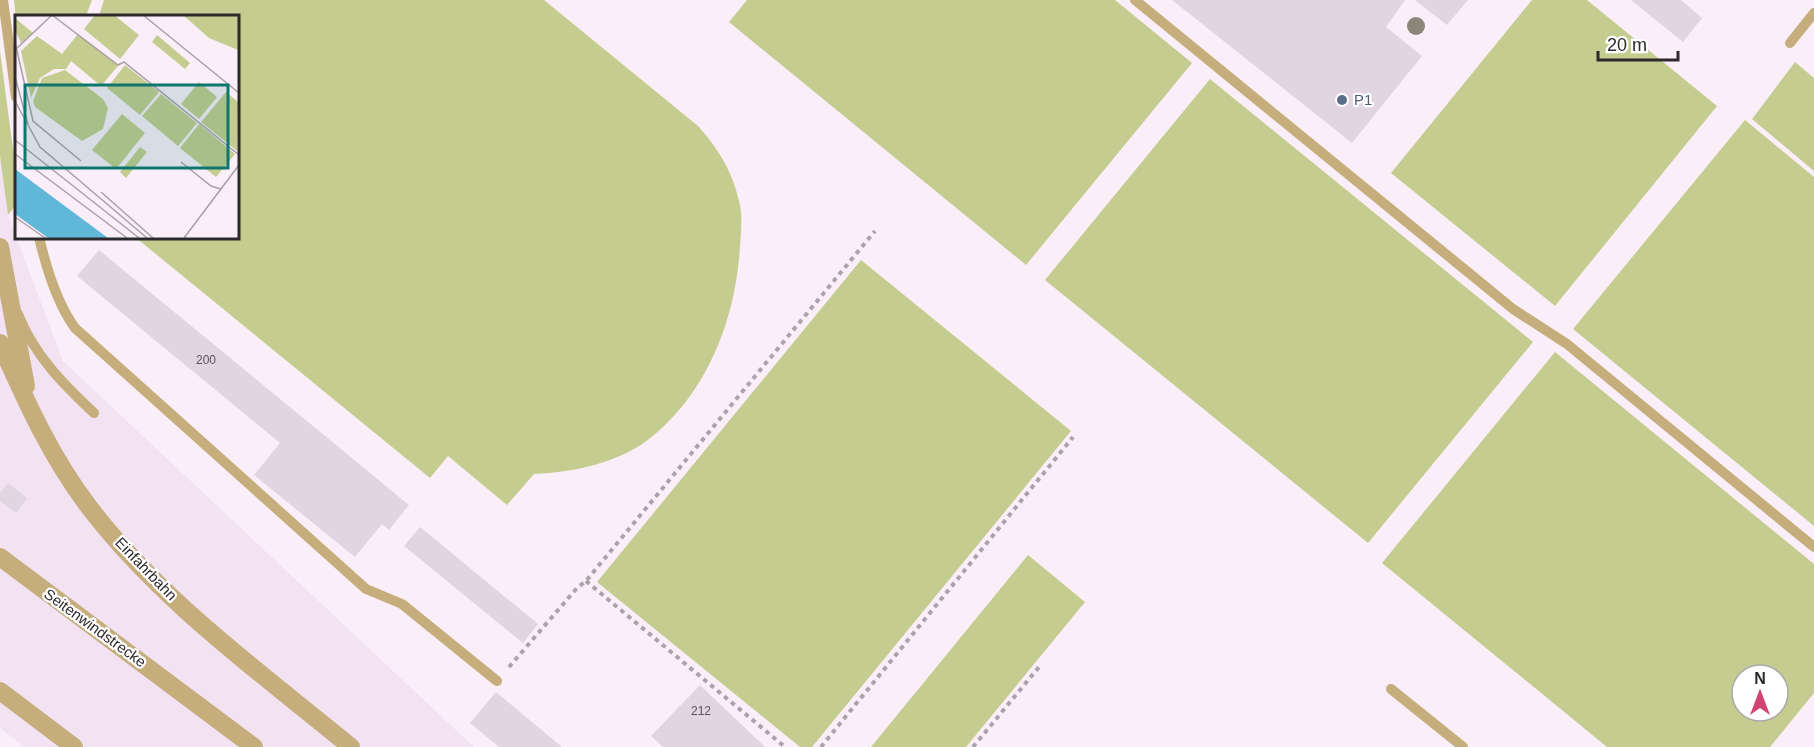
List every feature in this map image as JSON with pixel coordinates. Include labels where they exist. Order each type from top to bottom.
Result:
[{"type":"street","points":[[0,247],[32,417]]},
{"type":"street","name":"Einfahrbahn","points":[[0,343],[32,417],[89,507],[173,598],[351,747]]},
{"type":"street","name":"Seitenwindstrecke","points":[[0,557],[254,747]]},
{"type":"street","points":[[0,691],[74,747]]},
{"type":"lane","points":[[3,0],[15,90]]},
{"type":"lane","points":[[1135,0],[1513,309],[1567,344],[1814,547]]},
{"type":"lane","points":[[1790,43],[1814,13]]},
{"type":"lane","points":[[39,238],[45,262],[65,313],[75,327],[366,589],[402,604],[497,681]]},
{"type":"lane","points":[[7,286],[33,346],[54,373],[94,413]]},
{"type":"lane","points":[[1391,689],[1463,747]]},
{"type":"path","points":[[497,681],[577,588],[586,581],[875,231]]},
{"type":"path","points":[[820,747],[1073,437]]},
{"type":"path","points":[[586,581],[785,747]]},
{"type":"path","points":[[973,747],[1039,667]]},
{"type":"shaded area","points":[[0,156],[8,215],[15,238],[63,361],[474,747],[25,747],[0,728]]},
{"type":"green space","points":[[14,0],[92,0],[86,15],[16,15]]},
{"type":"green space","points":[[104,0],[544,0],[698,126],[718,152],[732,179],[740,206],[741,224],[737,273],[726,325],[704,374],[673,417],[641,445],[597,464],[565,471],[534,474],[507,505],[448,456],[430,478],[136,238],[238,238],[238,15],[99,15]]},
{"type":"green space","points":[[747,0],[1115,0],[1192,63],[1026,265],[729,22]]},
{"type":"green space","points":[[1532,0],[1587,0],[1717,106],[1555,306],[1391,173]]},
{"type":"green space","points":[[0,51],[15,164],[15,206],[8,215],[0,156]]},
{"type":"green space","points":[[1795,62],[1814,78],[1814,171],[1752,119]]},
{"type":"green space","points":[[1210,79],[1533,342],[1368,543],[1045,280]]},
{"type":"green space","points":[[1745,120],[1814,177],[1814,526],[1573,329]]},
{"type":"green space","points":[[861,260],[1071,431],[812,747],[800,747],[597,582]]},
{"type":"green space","points":[[1555,352],[1814,564],[1814,693],[1790,722],[1790,663],[1730,663],[1730,723],[1790,723],[1770,747],[1607,747],[1382,563]]},
{"type":"green space","points":[[1028,555],[1085,602],[966,747],[871,747]]},
{"type":"building","name":"P1","points":[[1172,0],[1405,0],[1386,27],[1422,56],[1352,143]]},
{"type":"building","points":[[1415,0],[1468,0],[1447,25]]},
{"type":"building","points":[[1631,0],[1681,0],[1702,18],[1683,42]]},
{"type":"building","points":[[99,250],[409,505],[389,530],[382,524],[355,557],[254,475],[280,443],[77,276]]},
{"type":"building","points":[[8,483],[27,498],[16,513],[0,501],[0,493]]},
{"type":"building","points":[[420,527],[538,624],[523,643],[404,546]]},
{"type":"building","points":[[700,685],[765,747],[663,747],[651,736]]},
{"type":"building","points":[[496,692],[562,747],[499,747],[470,723]]},
{"type":"place","name":"P1","points":[[1342,100]]}]
